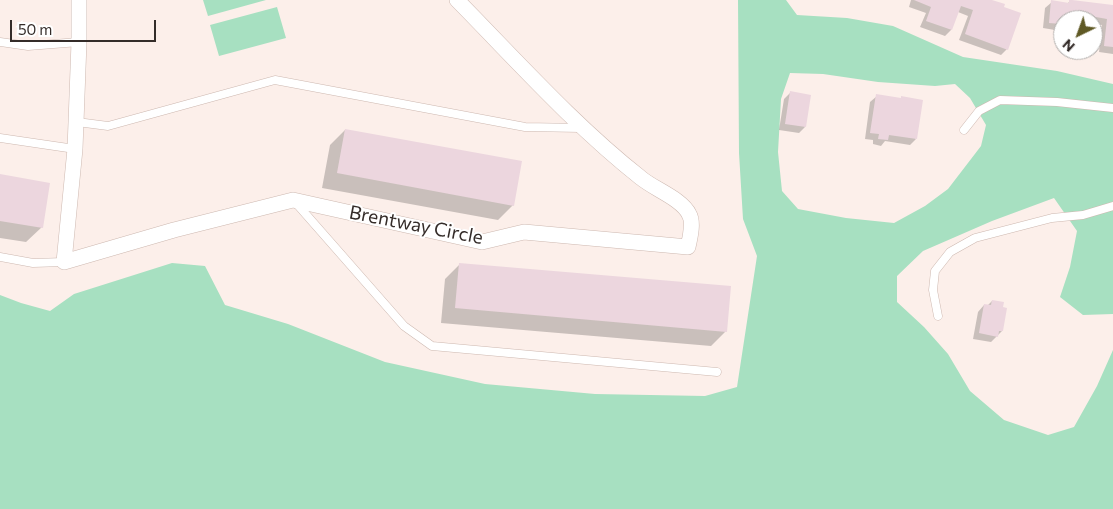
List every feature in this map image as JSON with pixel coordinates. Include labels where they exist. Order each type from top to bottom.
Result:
[{"type":"street","points":[[64,262],[77,122],[78,0]]},
{"type":"street","name":"Brentway Circle","points":[[64,262],[174,230],[293,200],[482,242],[524,232],[688,247],[691,229],[690,214],[681,204],[642,179],[583,128],[458,0]]},
{"type":"lane","points":[[0,42],[28,46],[78,42]]},
{"type":"lane","points":[[77,122],[108,126],[275,80],[525,127],[583,128]]},
{"type":"lane","points":[[964,130],[979,111],[1000,100],[1057,102],[1113,108]]},
{"type":"lane","points":[[0,138],[75,150]]},
{"type":"lane","points":[[293,200],[404,326],[432,346],[717,372]]},
{"type":"lane","points":[[938,316],[933,290],[934,271],[950,252],[975,238],[1052,218],[1083,215],[1113,206]]},
{"type":"lane","points":[[0,258],[33,263],[64,262]]},
{"type":"green space","points":[[203,0],[266,0],[208,16]]},
{"type":"green space","points":[[738,0],[786,0],[797,15],[847,18],[893,26],[963,57],[1057,71],[1113,84],[1113,314],[1083,315],[1060,297],[1070,267],[1077,231],[1054,198],[992,221],[923,251],[897,276],[897,302],[924,327],[948,354],[970,391],[1004,420],[1048,435],[1074,427],[1097,386],[1113,350],[1113,509],[0,509],[0,295],[50,311],[74,294],[172,263],[205,266],[225,305],[288,324],[385,362],[485,384],[595,394],[705,396],[737,387],[757,256],[743,219],[739,153]],"holes":[[[790,73],[823,74],[878,82],[935,86],[955,84],[970,98],[986,125],[981,146],[948,189],[925,206],[894,223],[846,218],[798,209],[782,191],[778,152],[781,99]]]},
{"type":"green space","points":[[277,7],[286,38],[219,56],[210,25]]},
{"type":"building","points":[[914,0],[992,0],[1005,4],[1004,7],[1021,13],[1008,50],[965,34],[973,10],[961,6],[952,30],[926,21],[931,7]]},
{"type":"building","points":[[1051,0],[1069,3],[1069,0],[1072,0],[1113,5],[1113,47],[1104,46],[1107,19],[1103,18],[1103,10],[1053,10],[1053,23],[1049,23]]},
{"type":"building","points":[[790,91],[811,95],[806,127],[785,124]]},
{"type":"building","points":[[876,94],[923,100],[917,139],[889,135],[888,140],[878,139],[879,134],[870,133]]},
{"type":"building","points":[[345,129],[522,161],[514,206],[337,173]]},
{"type":"building","points":[[0,174],[50,183],[43,228],[0,221]]},
{"type":"building","points":[[459,263],[731,286],[727,332],[455,308]]},
{"type":"building","points":[[992,300],[1004,302],[1003,307],[1007,308],[1003,331],[999,331],[998,337],[979,333],[984,304],[991,305]]}]
